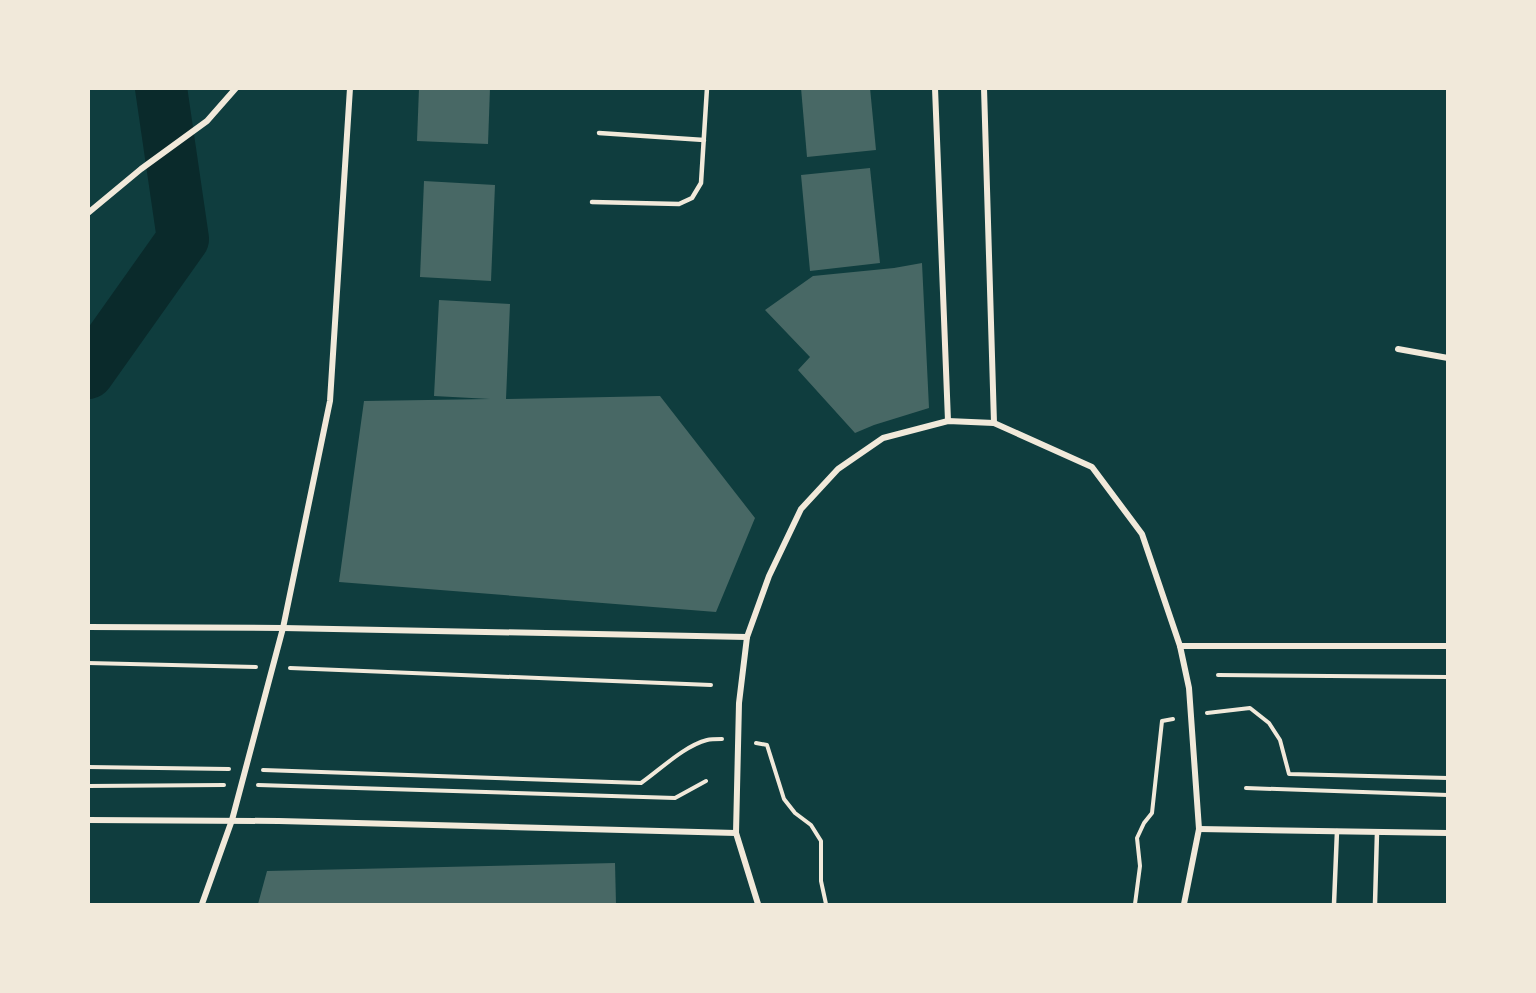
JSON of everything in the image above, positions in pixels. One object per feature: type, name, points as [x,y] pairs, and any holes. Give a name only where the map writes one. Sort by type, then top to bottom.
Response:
[{"type":"street","points":[[88,213],[207,121],[237,88]]},
{"type":"street","points":[[202,904],[232,820],[283,628],[330,401],[350,88]]},
{"type":"street","points":[[935,88],[948,421]]},
{"type":"street","points":[[984,88],[994,423]]},
{"type":"street","points":[[1398,349],[1448,358]]},
{"type":"street","points":[[758,904],[736,833],[739,703],[747,637],[769,576],[801,509],[838,469],[883,438],[948,421],[994,423],[1092,467],[1142,534],[1180,646],[1189,688],[1199,829],[1184,904]]},
{"type":"street","points":[[88,627],[283,628],[747,637]]},
{"type":"street","points":[[1180,646],[1448,646]]},
{"type":"street","points":[[88,820],[232,820],[736,833]]},
{"type":"street","points":[[1199,829],[1448,833]]},
{"type":"lane","points":[[592,202],[679,204],[692,198],[701,183],[707,88]]},
{"type":"lane","points":[[599,134],[704,140]]},
{"type":"lane","points":[[1334,904],[1337,831]]},
{"type":"lane","points":[[1375,904],[1377,832]]},
{"type":"path","points":[[88,663],[273,667],[711,685]]},
{"type":"path","points":[[1218,675],[1448,677]]},
{"type":"path","points":[[1135,904],[1140,866],[1137,838],[1152,813],[1162,721],[1221,710],[1250,708],[1269,723],[1280,740],[1289,774],[1448,778]]},
{"type":"path","points":[[88,767],[292,770],[642,783],[680,753],[708,739],[738,740],[767,745],[784,799],[795,813],[811,825],[821,841],[821,881],[826,904]]},
{"type":"path","points":[[88,786],[288,785],[675,798],[706,780]]},
{"type":"path","points":[[1246,788],[1448,795]]},
{"type":"building","points":[[419,88],[490,88],[488,144],[417,141]]},
{"type":"building","points":[[801,88],[870,88],[876,150],[807,157]]},
{"type":"building","points":[[870,168],[880,263],[810,271],[801,175]]},
{"type":"building","points":[[424,181],[495,185],[491,281],[420,277]]},
{"type":"building","points":[[922,263],[929,408],[855,433],[798,370],[810,357],[765,310],[813,276]]},
{"type":"building","points":[[439,300],[510,304],[506,399],[660,396],[755,518],[716,612],[339,582],[364,401],[490,399],[434,396]]},
{"type":"building","points":[[615,863],[616,904],[258,904],[267,871]]},
{"type":"waterway","points":[[88,373],[183,239],[161,88]]}]
